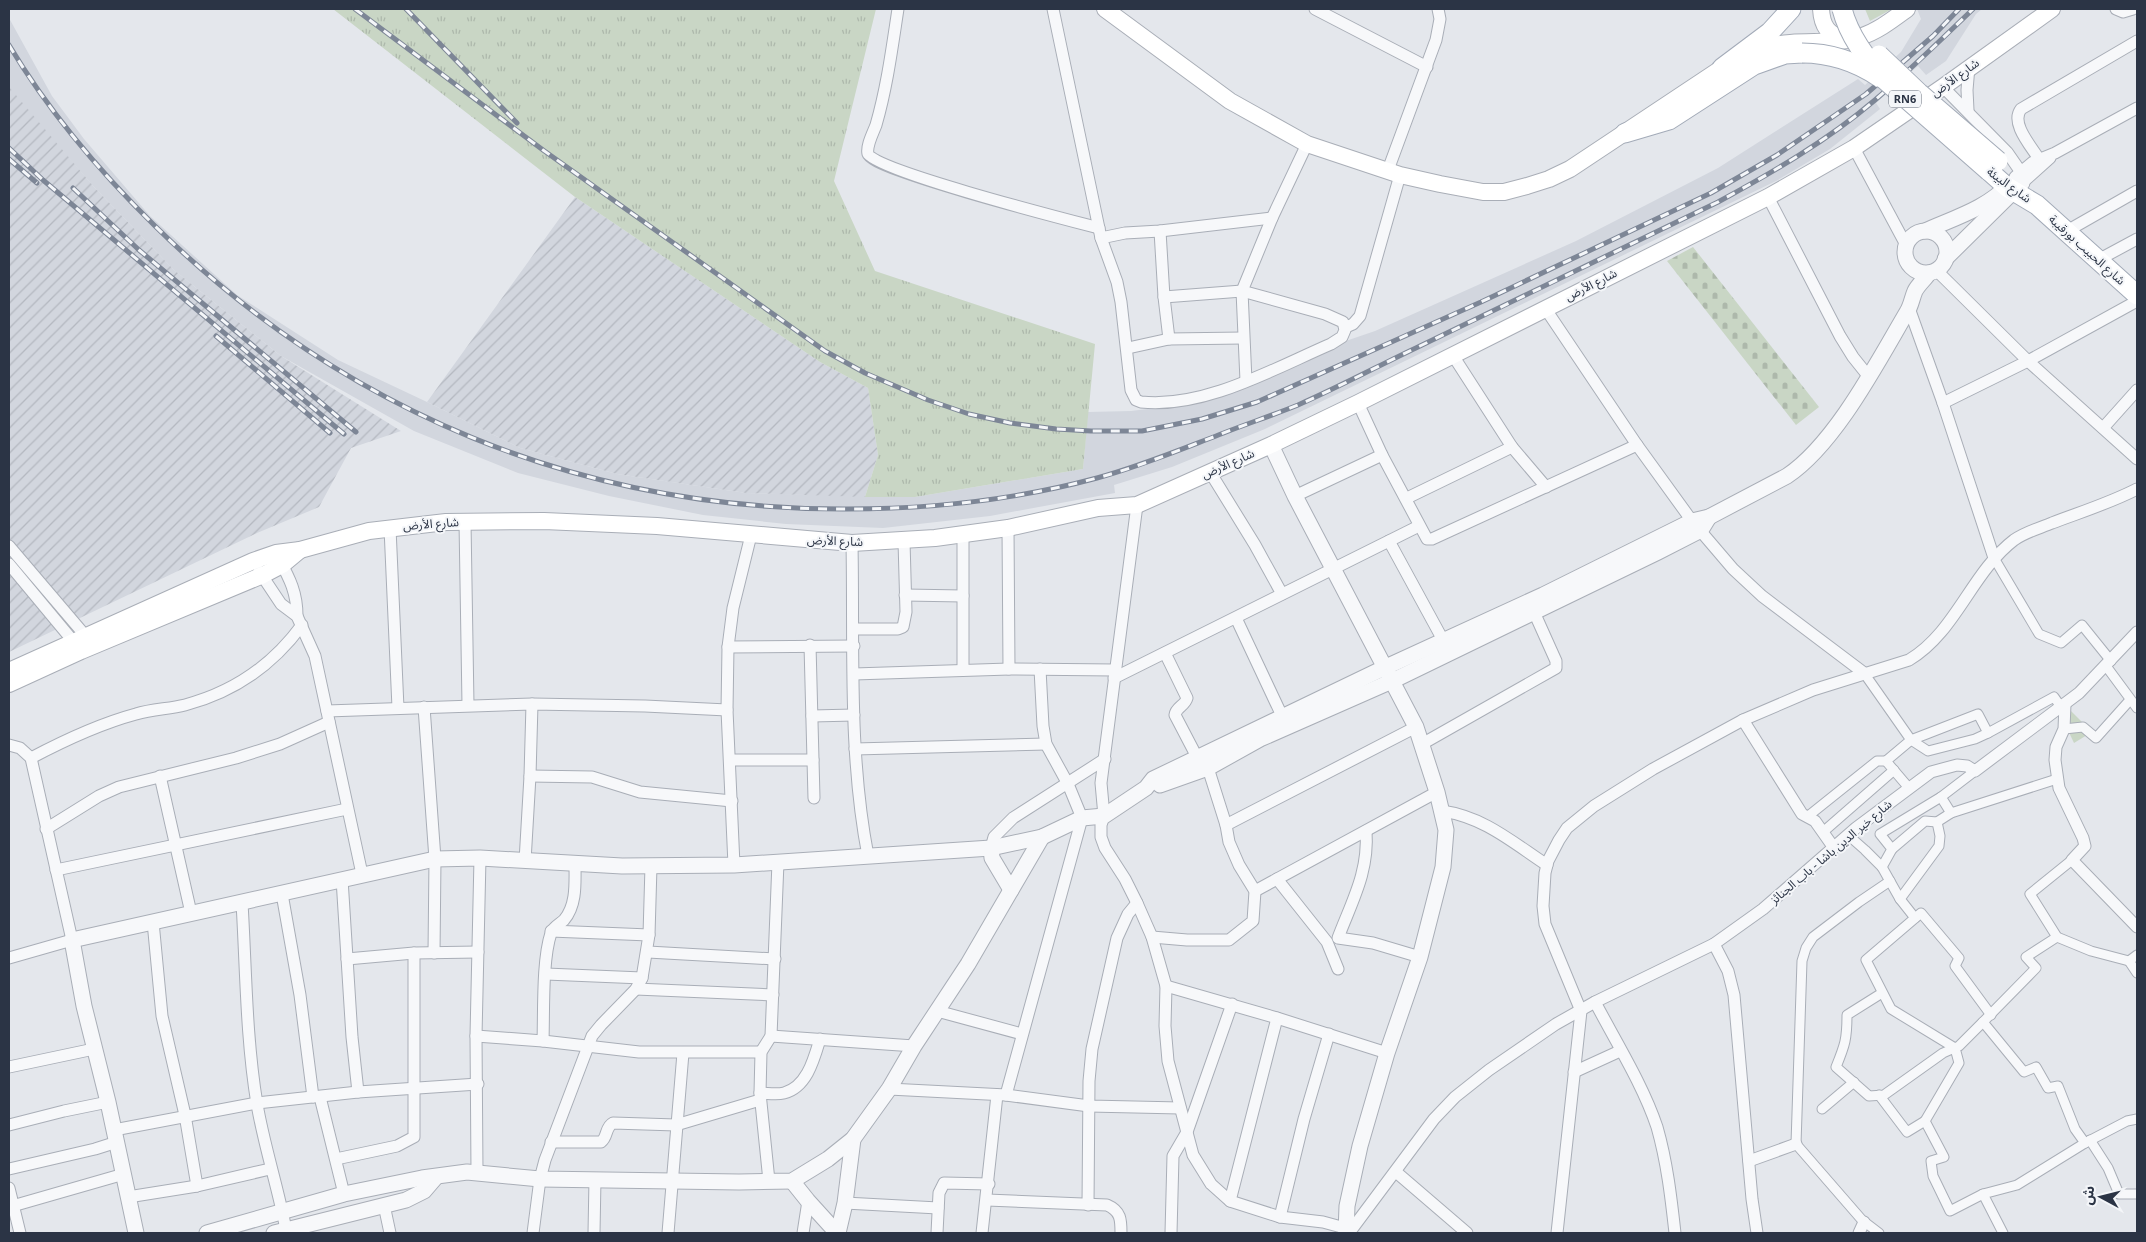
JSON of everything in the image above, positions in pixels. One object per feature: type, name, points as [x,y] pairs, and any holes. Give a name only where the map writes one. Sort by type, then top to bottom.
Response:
[{"type":"main road","points":[[1105,9],[1230,101],[1306,144],[1394,172],[1440,184],[1483,192],[1504,192],[1549,179],[1570,169],[1722,68],[1770,32],[1791,9]]},
{"type":"main road","points":[[1821,9],[1826,29],[1831,34],[1845,40]]},
{"type":"main road","name":"شارع البيئة","points":[[1842,9],[1849,29],[1858,44],[1872,64],[1890,84],[1994,166],[2018,182],[2038,205]]},
{"type":"main road","name":"شارع البيئة","points":[[1853,9],[1859,25],[1879,55],[1994,166]]},
{"type":"main road","points":[[1722,68],[1766,47],[1785,43],[1845,40],[1860,37],[1879,28],[1907,9]]},
{"type":"main road","name":"شارع الأرض","points":[[9,684],[83,643],[253,561],[279,559],[300,550],[347,536],[390,528],[465,522],[544,521],[648,525],[852,543],[904,541],[964,534],[1008,528],[1098,508],[1137,505],[1271,445],[1358,403],[1452,354],[1768,197],[1854,148],[2052,9]]},
{"type":"main road","points":[[1625,133],[1669,120],[1754,65],[1784,54],[1802,53],[1834,56],[1862,67],[1890,84]]},
{"type":"main road","name":"شارع الحبيب بورقيبة","points":[[2038,205],[2137,295]]},
{"type":"main road","name":"شارع الأرض","points":[[9,672],[262,575],[279,559]]},
{"type":"street","points":[[898,9],[888,75],[881,108],[869,145],[869,157],[884,165],[1100,233],[1160,231],[1272,218]]},
{"type":"street","points":[[1053,9],[1100,233],[1117,282],[1128,348],[1132,390],[1136,400],[1141,402],[1181,400],[1214,393],[1246,381],[1331,344],[1342,337],[1346,327],[1353,324],[1360,316],[1394,172],[1439,26],[1438,9]]},
{"type":"street","points":[[1315,9],[1427,67]]},
{"type":"street","points":[[2116,9],[2123,12],[2133,9]]},
{"type":"street","points":[[2039,159],[2018,123],[2018,113],[2021,109],[2137,41]]},
{"type":"street","points":[[1968,110],[1969,67]]},
{"type":"street","points":[[1943,87],[1968,110],[2007,152],[2018,182]]},
{"type":"street","points":[[1916,289],[1905,255],[1906,245],[1917,233],[1926,231],[1983,205],[2018,182],[2056,153],[2137,108]]},
{"type":"street","points":[[1246,381],[1242,291],[1272,218],[1306,144]]},
{"type":"street","points":[[1854,148],[1906,245]]},
{"type":"street","points":[[1203,763],[1283,718],[1534,612],[1796,470],[1820,447],[1869,377],[1909,308],[1916,289],[2039,159],[2056,153]]},
{"type":"street","points":[[2067,231],[2137,191]]},
{"type":"street","points":[[1768,197],[1840,336],[1853,357],[1869,377]]},
{"type":"street","points":[[1160,231],[1169,339]]},
{"type":"street","points":[[1909,265],[1918,272],[1937,268],[1947,251],[1945,244],[1934,232],[1926,231]]},
{"type":"street","points":[[2098,260],[2137,239]]},
{"type":"street","points":[[1937,268],[2028,361],[2137,458]]},
{"type":"street","points":[[1164,297],[1242,291],[1325,314],[1343,322],[1346,327]]},
{"type":"street","points":[[1944,404],[2028,361],[2137,301]]},
{"type":"street","points":[[1545,308],[1637,444],[1701,523],[1733,568],[1762,596],[1864,673],[1911,740],[1928,752],[1975,739],[2054,697],[2063,706],[2064,729],[2056,747],[2057,779],[2084,843],[2083,850],[2030,894],[2057,937],[2090,951],[2129,961],[2137,973]]},
{"type":"street","points":[[1909,308],[1944,404],[1994,558],[2039,634],[2061,643],[2082,625],[2137,708]]},
{"type":"street","points":[[1128,348],[1169,339],[1243,338]]},
{"type":"street","points":[[1452,354],[1512,448],[1546,486]]},
{"type":"street","points":[[2103,428],[2137,390]]},
{"type":"street","points":[[1358,403],[1382,455],[1407,498],[1419,526],[1425,537],[1432,539],[1637,444]]},
{"type":"street","points":[[1137,505],[1101,783],[1104,816],[1100,830],[1105,848],[1137,903],[1152,937],[1166,986],[1166,1046],[1193,1155],[1218,1192],[1230,1202],[1280,1217],[1324,1222],[1347,1231],[1347,1206],[1356,1165],[1387,1052],[1420,957],[1445,854],[1446,830],[1437,792],[1416,727],[1295,496],[1271,445]]},
{"type":"street","points":[[1407,498],[1512,448]]},
{"type":"street","points":[[1295,496],[1382,455]]},
{"type":"street","points":[[1210,472],[1255,545],[1282,594]]},
{"type":"street","points":[[1556,1233],[1581,1010],[1546,924],[1542,890],[1547,865],[1558,840],[1567,828],[1588,810],[1653,769],[1743,720],[1805,693],[1909,660],[1927,648],[1994,558],[2015,539],[2120,498],[2137,489]]},
{"type":"street","points":[[465,522],[468,705]]},
{"type":"street","points":[[9,958],[72,940],[435,859],[480,858],[575,864],[651,866],[734,865],[991,848],[1042,837],[1082,818],[1104,816],[1146,788],[1153,779],[1203,763],[1260,739],[1389,674],[1443,640],[1701,523]]},
{"type":"street","points":[[854,674],[1040,669],[1114,674],[1165,653],[1419,526]]},
{"type":"street","points":[[390,528],[398,708]]},
{"type":"street","points":[[1008,528],[1009,669]]},
{"type":"street","points":[[734,865],[727,710],[728,647],[733,608],[751,534]]},
{"type":"street","points":[[962,670],[964,534]]},
{"type":"street","points":[[854,629],[898,629],[903,627],[906,612],[904,541]]},
{"type":"street","points":[[1389,541],[1443,640]]},
{"type":"street","points":[[852,543],[854,749],[858,794],[868,856]]},
{"type":"street","points":[[9,546],[83,643]]},
{"type":"street","points":[[279,559],[297,599],[299,620],[315,656],[362,874]]},
{"type":"street","points":[[253,561],[281,604],[299,620]]},
{"type":"street","points":[[9,564],[83,643]]},
{"type":"street","points":[[905,595],[963,596]]},
{"type":"street","points":[[1422,744],[1556,668],[1556,661],[1534,612]]},
{"type":"street","points":[[1236,618],[1283,718]]},
{"type":"street","points":[[31,758],[97,726],[138,713],[183,705],[212,697],[231,688],[273,659],[289,642],[299,620]]},
{"type":"street","points":[[1892,849],[1880,834],[1941,797],[2063,706],[2079,693],[2137,632]]},
{"type":"street","points":[[810,645],[814,798]]},
{"type":"street","points":[[728,647],[854,646]]},
{"type":"street","points":[[1152,937],[1187,940],[1229,940],[1253,920],[1255,891],[1229,842],[1226,825],[1203,763],[1175,715],[1176,711],[1186,702],[1186,698],[1165,653]]},
{"type":"street","points":[[982,1233],[1002,1095],[1022,1034],[1082,818],[1068,784],[1046,744],[1043,726],[1040,669]]},
{"type":"street","points":[[2064,729],[2082,727],[2096,738],[2130,700]]},
{"type":"street","points":[[525,861],[532,704]]},
{"type":"street","points":[[46,829],[98,796],[160,776],[236,758],[280,744],[328,717],[398,708],[468,705],[645,706],[727,710]]},
{"type":"street","points":[[424,707],[435,859],[434,952]]},
{"type":"street","points":[[1807,817],[1876,762],[1886,761],[1911,740],[1978,714],[1988,733]]},
{"type":"street","points":[[812,716],[854,715]]},
{"type":"street","points":[[1743,720],[1802,814],[1815,821],[1834,848]]},
{"type":"street","points":[[1226,825],[1416,727]]},
{"type":"street","points":[[9,744],[20,748],[31,758],[136,1233]]},
{"type":"street","points":[[854,749],[1046,744]]},
{"type":"street","points":[[1011,890],[992,858],[991,848],[994,837],[1013,818],[1068,784],[1105,758]]},
{"type":"street","points":[[730,760],[813,760]]},
{"type":"street","points":[[1886,761],[1909,788]]},
{"type":"street","name":"شارع خير الدين باشا - باب الجنائز","points":[[1347,1231],[1396,1172],[1426,1128],[1455,1097],[1532,1040],[1595,1002],[1714,944],[1763,909],[1848,835],[1909,788],[1936,770],[1962,765],[1975,771]]},
{"type":"street","points":[[1823,832],[1894,770]]},
{"type":"street","points":[[160,776],[191,913]]},
{"type":"street","points":[[530,776],[592,777],[640,792],[732,801]]},
{"type":"street","points":[[1882,867],[1892,849],[1925,821],[1937,822],[1951,813],[2057,779]]},
{"type":"street","points":[[1255,891],[1437,792]]},
{"type":"street","points":[[1941,797],[1951,813]]},
{"type":"street","points":[[56,870],[347,809]]},
{"type":"street","points":[[1442,811],[1461,814],[1487,825],[1547,865]]},
{"type":"street","points":[[1900,899],[1939,846],[1940,836],[1937,822]]},
{"type":"street","points":[[1332,940],[1365,867],[1366,831]]},
{"type":"street","points":[[1848,835],[1882,867],[1900,899],[1915,918]]},
{"type":"street","points":[[207,1233],[238,1229],[282,1212],[344,1194],[402,1181],[477,1172],[540,1179],[792,1181],[828,1159],[853,1139],[889,1090],[914,1046],[968,964],[1042,837]]},
{"type":"street","points":[[477,1172],[478,1084],[476,1036],[480,858]]},
{"type":"street","points":[[2072,860],[2137,927]]},
{"type":"street","points":[[769,1181],[760,1096],[761,1052],[771,1036],[778,862]]},
{"type":"street","points":[[543,1041],[546,974],[551,931],[564,920],[571,909],[574,893],[575,864]]},
{"type":"street","points":[[532,1233],[540,1179],[551,1142],[586,1046],[600,1025],[636,990],[642,978],[648,952],[651,866]]},
{"type":"street","points":[[342,879],[352,1037],[358,1092]]},
{"type":"street","points":[[1277,879],[1332,940],[1338,969]]},
{"type":"street","points":[[1879,1233],[1864,1222],[1796,1144],[1804,954],[1813,937],[1890,881]]},
{"type":"street","points":[[282,894],[316,1097],[336,1159],[344,1194]]},
{"type":"street","points":[[242,903],[251,1050],[257,1103],[270,1169],[282,1212],[280,1231],[420,1195],[436,1177]]},
{"type":"street","points":[[1088,1204],[1088,1080],[1092,1050],[1112,957],[1121,927],[1137,903]]},
{"type":"street","points":[[1879,1095],[1907,1132],[1925,1121],[1959,1063],[1955,1048],[1891,1009],[1866,960],[1921,913],[1959,958],[1955,966],[1991,1015]]},
{"type":"street","points":[[153,922],[162,1016],[185,1115],[197,1186]]},
{"type":"street","points":[[551,931],[649,935]]},
{"type":"street","points":[[1882,993],[1847,1016],[1848,1030],[1845,1046],[1836,1067],[1869,1096],[1884,1095],[1943,1053],[1955,1048],[1991,1015],[2036,968],[2026,957],[2057,937]]},
{"type":"street","points":[[1332,940],[1373,943],[1420,957]]},
{"type":"street","points":[[1714,944],[1728,971],[1734,995],[1757,1233]]},
{"type":"street","points":[[347,959],[414,953],[478,952]]},
{"type":"street","points":[[648,952],[775,959]]},
{"type":"street","points":[[336,1159],[381,1150],[412,1139],[415,1132],[414,953]]},
{"type":"street","points":[[2129,961],[2137,955]]},
{"type":"street","points":[[546,974],[642,978]]},
{"type":"street","points":[[1166,986],[1232,1004],[1387,1052]]},
{"type":"street","points":[[636,990],[773,995]]},
{"type":"street","points":[[1595,1002],[1646,1100],[1656,1126],[1667,1172],[1675,1233]]},
{"type":"street","points":[[1171,1233],[1173,1156],[1187,1132],[1232,1004]]},
{"type":"street","points":[[937,1012],[1022,1034]]},
{"type":"street","points":[[1230,1202],[1277,1018]]},
{"type":"street","points":[[1983,1022],[2024,1072],[2036,1067],[2048,1088],[2058,1086],[2075,1129],[2088,1141],[2108,1168],[2119,1194],[2137,1194]]},
{"type":"street","points":[[1280,1217],[1304,1119],[1329,1034]]},
{"type":"street","points":[[476,1036],[543,1041],[639,1052],[761,1052]]},
{"type":"street","points":[[771,1036],[914,1046]]},
{"type":"street","points":[[551,1142],[601,1142],[604,1140],[608,1127],[613,1123],[676,1125],[760,1096],[784,1093],[797,1084],[812,1065],[820,1039]]},
{"type":"street","points":[[9,1067],[94,1049]]},
{"type":"street","points":[[1574,1072],[1620,1051]]},
{"type":"street","points":[[668,1233],[683,1053]]},
{"type":"street","points":[[1822,1109],[1854,1082]]},
{"type":"street","points":[[9,1169],[94,1149],[115,1136],[185,1115],[257,1103],[358,1092],[478,1084]]},
{"type":"street","points":[[889,1090],[1002,1095],[1089,1106],[1180,1108]]},
{"type":"street","points":[[9,1124],[108,1102]]},
{"type":"street","points":[[1925,1121],[1944,1157],[1931,1161],[1933,1176],[1950,1211],[1984,1194],[2017,1185],[2088,1141],[2137,1119]]},
{"type":"street","points":[[838,1233],[853,1139]]},
{"type":"street","points":[[1749,1160],[1796,1144]]},
{"type":"street","points":[[128,1197],[197,1186],[270,1169]]},
{"type":"street","points":[[1396,1172],[1467,1233]]},
{"type":"street","points":[[11,1206],[124,1174]]},
{"type":"street","points":[[594,1233],[595,1179]]},
{"type":"street","points":[[792,1181],[838,1233]]},
{"type":"street","points":[[936,1233],[940,1189],[944,1183],[989,1184]]},
{"type":"street","points":[[9,1188],[11,1206],[20,1233]]},
{"type":"street","points":[[1984,1194],[2003,1233]]},
{"type":"street","points":[[987,1200],[1107,1205],[1117,1211],[1121,1220],[1120,1233]]},
{"type":"street","points":[[803,1233],[808,1201]]},
{"type":"street","points":[[844,1204],[938,1208]]},
{"type":"street","points":[[384,1205],[390,1233]]},
{"type":"street","points":[[1859,1233],[1864,1222]]},
{"type":"shaded area","points":[[1917,9],[1982,9],[1976,14],[1946,61],[1926,75],[1918,66],[1876,103],[1880,109],[1830,149],[1776,181],[1265,429],[1172,467],[1114,485],[1115,493],[990,516],[883,528],[786,524],[703,515],[609,496],[518,473],[414,431],[281,356],[174,270],[94,187],[9,89],[9,18],[52,96],[84,139],[150,216],[237,295],[338,360],[520,448],[617,474],[746,493],[915,497],[1083,469],[1088,412],[1131,411],[1180,405],[1375,331],[1576,241],[1718,168],[1858,79],[1865,85],[1901,52],[1921,19]]},
{"type":"shaded area","points":[[10,88],[94,187],[174,270],[281,356],[401,431],[351,448],[319,507],[257,533],[9,652]]},
{"type":"shaded area","points":[[575,197],[820,362],[868,388],[878,455],[865,497],[746,493],[617,474],[520,448],[427,402]]},
{"type":"green space","points":[[333,9],[876,9],[834,181],[875,271],[1095,344],[1083,469],[915,497],[865,497],[878,455],[868,388],[820,362],[575,197]]},
{"type":"green space","points":[[1865,9],[1892,9],[1870,21]]},
{"type":"green space","points":[[1693,247],[1819,407],[1796,425],[1667,261]]},
{"type":"green space","points":[[2071,711],[2092,732],[2074,743],[2066,726]]},
{"type":"railway","points":[[355,9],[543,150],[825,351],[865,373],[928,400],[969,414],[1010,423],[1091,431],[1142,431],[1202,419],[1257,402],[1481,302],[1711,193],[1777,155],[1866,94],[1933,36],[1959,9]]},
{"type":"railway","points":[[406,9],[517,123]]},
{"type":"railway","points":[[9,45],[41,94],[76,140],[95,163],[155,226],[228,292],[305,349],[387,398],[472,438],[561,469],[653,491],[749,505],[878,509],[973,502],[1066,486],[1157,459],[1313,398],[1718,202],[1779,167],[1857,115],[1913,67],[1973,9]]},
{"type":"railway","points":[[9,148],[43,180],[344,434]]},
{"type":"railway","points":[[9,159],[37,183]]},
{"type":"railway","points":[[73,188],[139,250],[356,432]]},
{"type":"railway","points":[[216,336],[330,433]]}]
